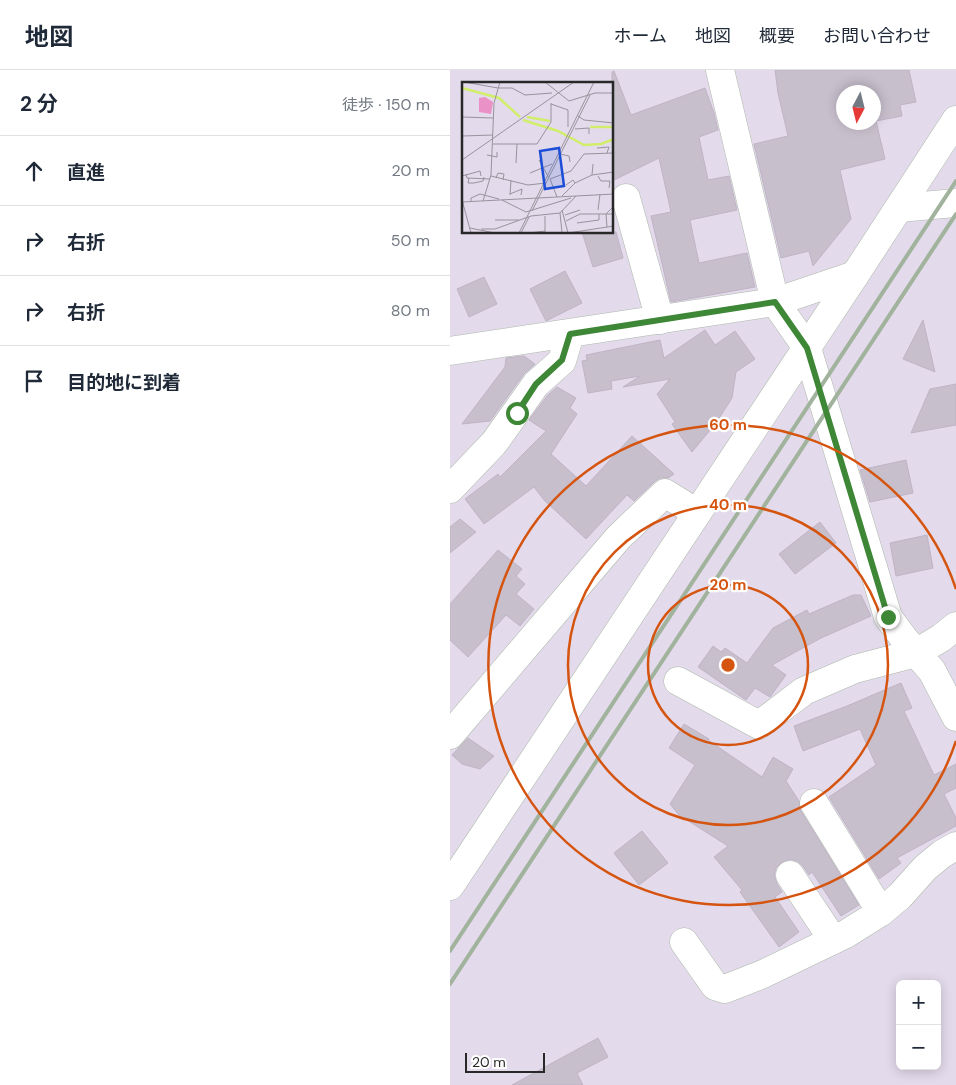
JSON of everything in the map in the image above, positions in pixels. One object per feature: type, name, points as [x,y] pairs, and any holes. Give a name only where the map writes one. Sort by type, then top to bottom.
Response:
[{"type":"street","points":[[720,70],[775,302],[807,348],[888,617],[932,671],[956,717]]},
{"type":"street","points":[[450,886],[856,275],[956,120]]},
{"type":"street","points":[[626,198],[660,320]]},
{"type":"street","points":[[899,208],[956,204]]},
{"type":"street","points":[[450,351],[775,302],[856,275]]},
{"type":"street","points":[[450,489],[494,444],[536,384],[562,360],[570,334]]},
{"type":"street","points":[[450,735],[618,538],[665,494],[697,513]]},
{"type":"street","points":[[678,681],[759,725],[804,691],[855,669],[916,653],[942,638],[956,626]]},
{"type":"street","points":[[814,803],[880,912]]},
{"type":"street","points":[[684,942],[715,986],[725,989],[763,974],[846,934],[880,912],[900,896],[925,868],[942,854],[956,846]]},
{"type":"street","points":[[790,875],[833,940]]},
{"type":"building","points":[[775,70],[909,70],[916,102],[900,105],[902,116],[881,120],[881,85],[836,85],[836,130],[878,130],[885,159],[840,170],[851,219],[813,266],[809,251],[781,258],[754,144],[788,136],[778,93]]},
{"type":"building","points":[[614,71],[631,115],[705,88],[718,130],[699,137],[708,180],[729,176],[737,210],[690,220],[699,263],[747,253],[755,287],[671,302],[651,216],[671,212],[659,158],[614,180],[614,82],[612,82],[612,72]]},
{"type":"building","points":[[616,232],[623,258],[593,267],[583,234],[614,234]]},
{"type":"building","points":[[565,271],[582,303],[546,321],[530,289]]},
{"type":"building","points":[[484,277],[497,304],[469,317],[457,289]]},
{"type":"building","points":[[923,320],[935,372],[903,359]]},
{"type":"building","points":[[705,330],[715,345],[735,331],[755,359],[736,372],[732,398],[716,423],[692,452],[672,424],[675,422],[657,394],[670,379],[623,387],[640,376],[611,381],[612,389],[588,393],[582,361],[587,360],[586,355],[660,340],[664,358]]},
{"type":"building","points":[[524,356],[535,364],[523,375],[490,421],[462,424],[505,367],[506,358]]},
{"type":"building","points":[[956,384],[956,425],[911,433],[930,389]]},
{"type":"building","points":[[557,387],[576,398],[570,408],[577,414],[551,454],[586,486],[632,436],[674,474],[668,478],[660,478],[655,481],[634,501],[627,495],[586,539],[544,500],[534,487],[484,524],[465,499],[498,474],[500,477],[546,431],[529,420],[548,395]]},
{"type":"building","points":[[906,460],[913,493],[870,502],[860,470]]},
{"type":"building","points":[[460,519],[476,532],[450,553],[450,527]]},
{"type":"building","points":[[820,522],[836,543],[795,574],[779,554]]},
{"type":"building","points":[[927,535],[933,568],[896,576],[890,543]]},
{"type":"building","points":[[498,550],[522,569],[516,576],[525,584],[516,594],[534,609],[520,626],[506,615],[468,657],[450,640],[450,604]]},
{"type":"building","points":[[853,595],[861,595],[871,616],[821,638],[772,665],[786,675],[770,697],[755,688],[746,700],[698,667],[713,646],[721,652],[725,648],[747,663],[773,628],[807,610],[809,614]]},
{"type":"building","points":[[901,683],[912,708],[904,711],[934,775],[956,764],[956,788],[944,794],[956,818],[956,826],[897,858],[901,863],[879,879],[829,797],[876,765],[860,729],[803,751],[794,726]]},
{"type":"building","points":[[684,724],[709,739],[762,777],[773,757],[793,769],[786,781],[799,801],[801,811],[859,905],[841,916],[812,872],[809,875],[797,861],[790,859],[782,862],[776,868],[774,875],[782,892],[775,897],[799,932],[779,947],[740,892],[742,890],[714,857],[728,846],[679,815],[670,804],[695,765],[669,748]]},
{"type":"building","points":[[468,738],[494,756],[480,769],[462,764],[452,755]]},
{"type":"building","points":[[642,831],[668,863],[639,885],[614,853]]},
{"type":"building","points":[[598,1038],[608,1057],[577,1073],[583,1085],[512,1085]]},
{"type":"railway","points":[[450,951],[956,181]]},
{"type":"railway","points":[[450,984],[956,214]]},
{"type":"route","points":[[517,413],[536,384],[562,360],[570,334],[775,302],[807,348],[888,617]]}]
